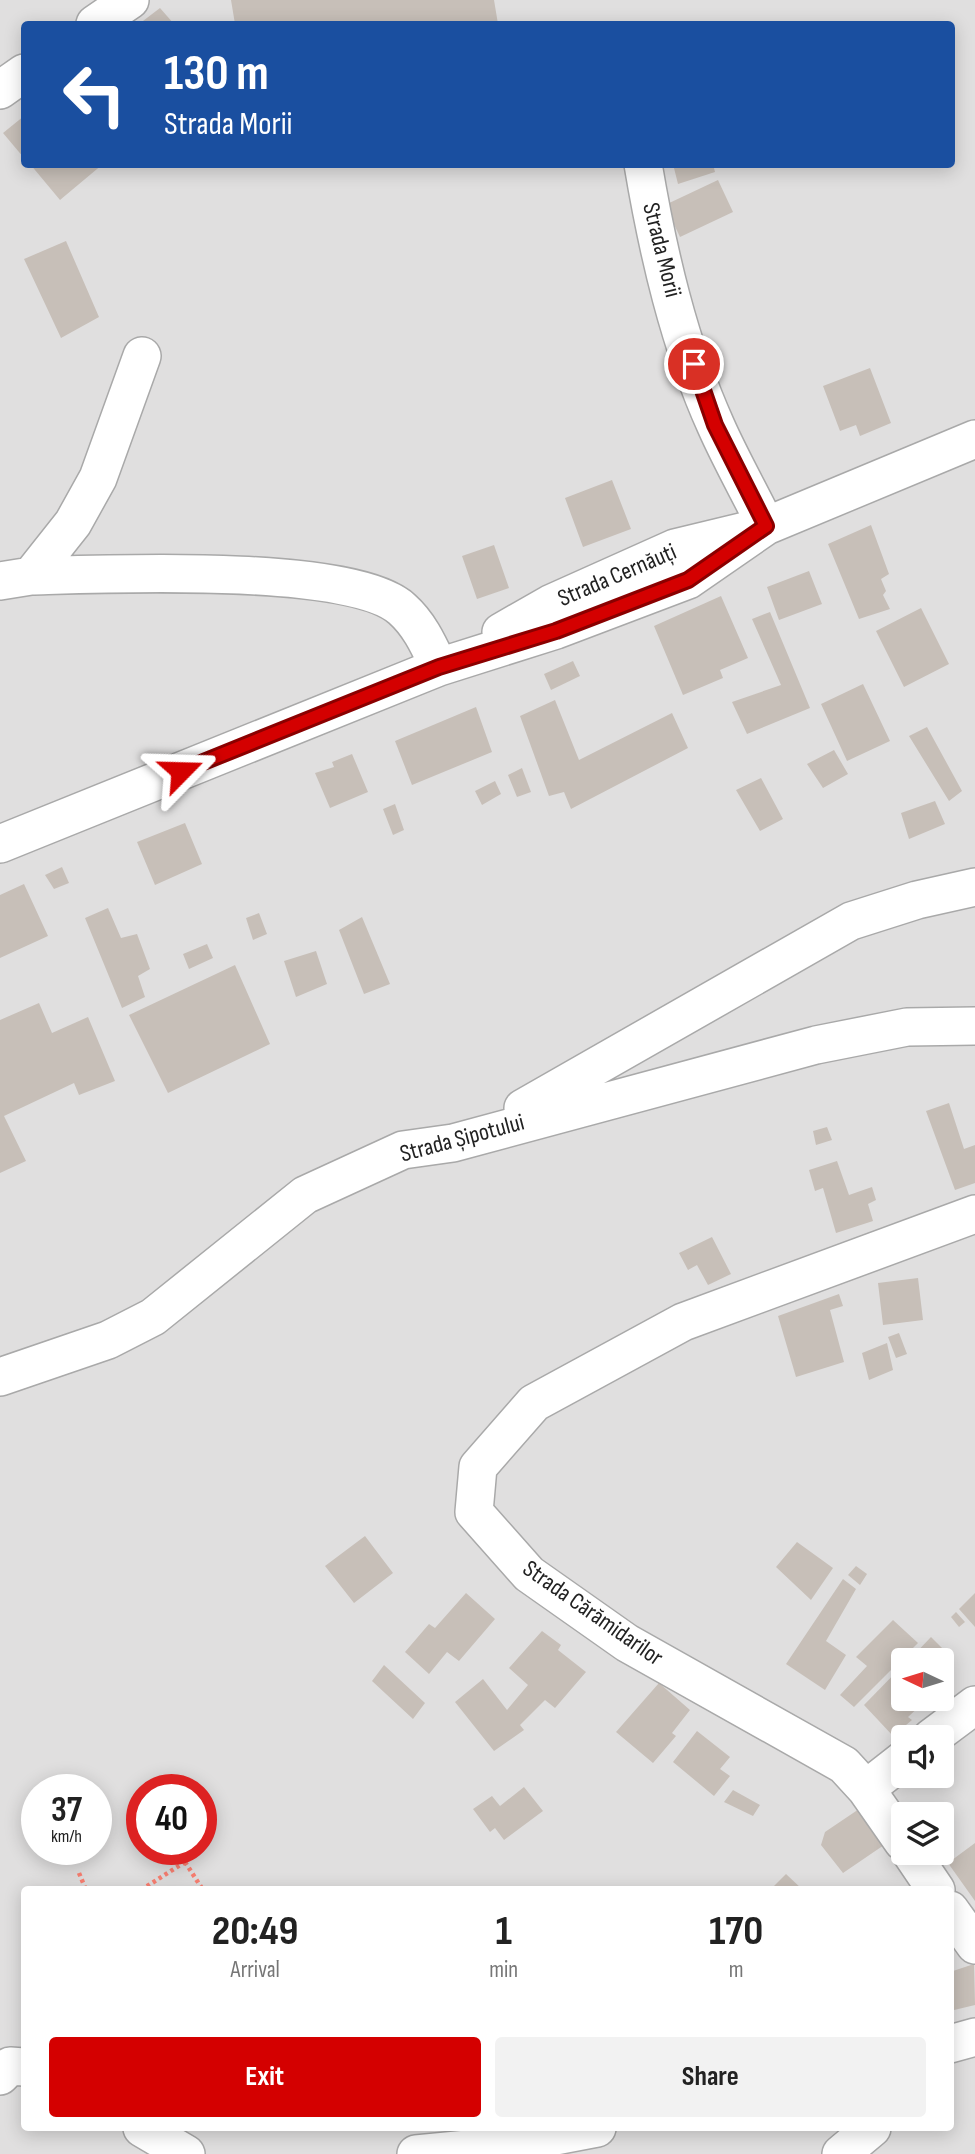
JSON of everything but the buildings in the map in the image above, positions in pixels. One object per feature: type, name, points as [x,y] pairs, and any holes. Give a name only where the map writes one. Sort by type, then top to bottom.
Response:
[{"type":"street","points":[[98,21],[130,0]]},
{"type":"street","points":[[0,90],[21,75]]},
{"type":"street","name":"Strada Morii","points":[[644,168],[657,244],[687,344],[715,425],[766,526]]},
{"type":"street","points":[[15,578],[74,523],[97,478],[142,356]]},
{"type":"street","name":"Strada Cernăuți","points":[[0,844],[439,667],[556,631],[688,580],[766,526],[975,439]]},
{"type":"street","points":[[15,578],[234,576],[286,578],[363,589],[401,607],[425,637],[439,667]]},
{"type":"street","points":[[453,1143],[536,1101],[851,921],[917,900],[975,887]]},
{"type":"street","name":"Strada Șipotului","points":[[0,1377],[108,1340],[153,1317],[305,1195],[403,1150],[453,1143],[816,1045],[907,1027],[975,1026]]},
{"type":"street","name":"Strada Cărămidarilor","points":[[891,1825],[866,1789],[844,1765],[627,1643],[529,1574],[474,1512],[478,1467],[534,1403],[683,1322],[975,1214]]},
{"type":"street","points":[[948,1725],[975,1705]]},
{"type":"street","points":[[866,1789],[891,1769]]},
{"type":"street","points":[[919,1865],[933,1886]]},
{"type":"street","points":[[954,1916],[975,1945]]},
{"type":"street","points":[[954,2043],[975,2036]]},
{"type":"street","points":[[0,2076],[10,2066],[21,2067]]},
{"type":"street","points":[[147,2131],[185,2154]]},
{"type":"street","points":[[416,2154],[509,2145],[581,2131]]},
{"type":"street","points":[[841,2154],[868,2131]]},
{"type":"street","points":[[158,2154],[185,2154]]},
{"type":"path","points":[[147,1886],[180,1865]]},
{"type":"path","points":[[187,1865],[200,1886]]},
{"type":"path","points":[[79,1873],[84,1886]]},
{"type":"shaded area","points":[[0,0],[975,0],[975,2154],[0,2154]]},
{"type":"route","points":[[181,771],[439,667],[556,631],[688,580],[766,526],[715,425],[694,364]]}]
